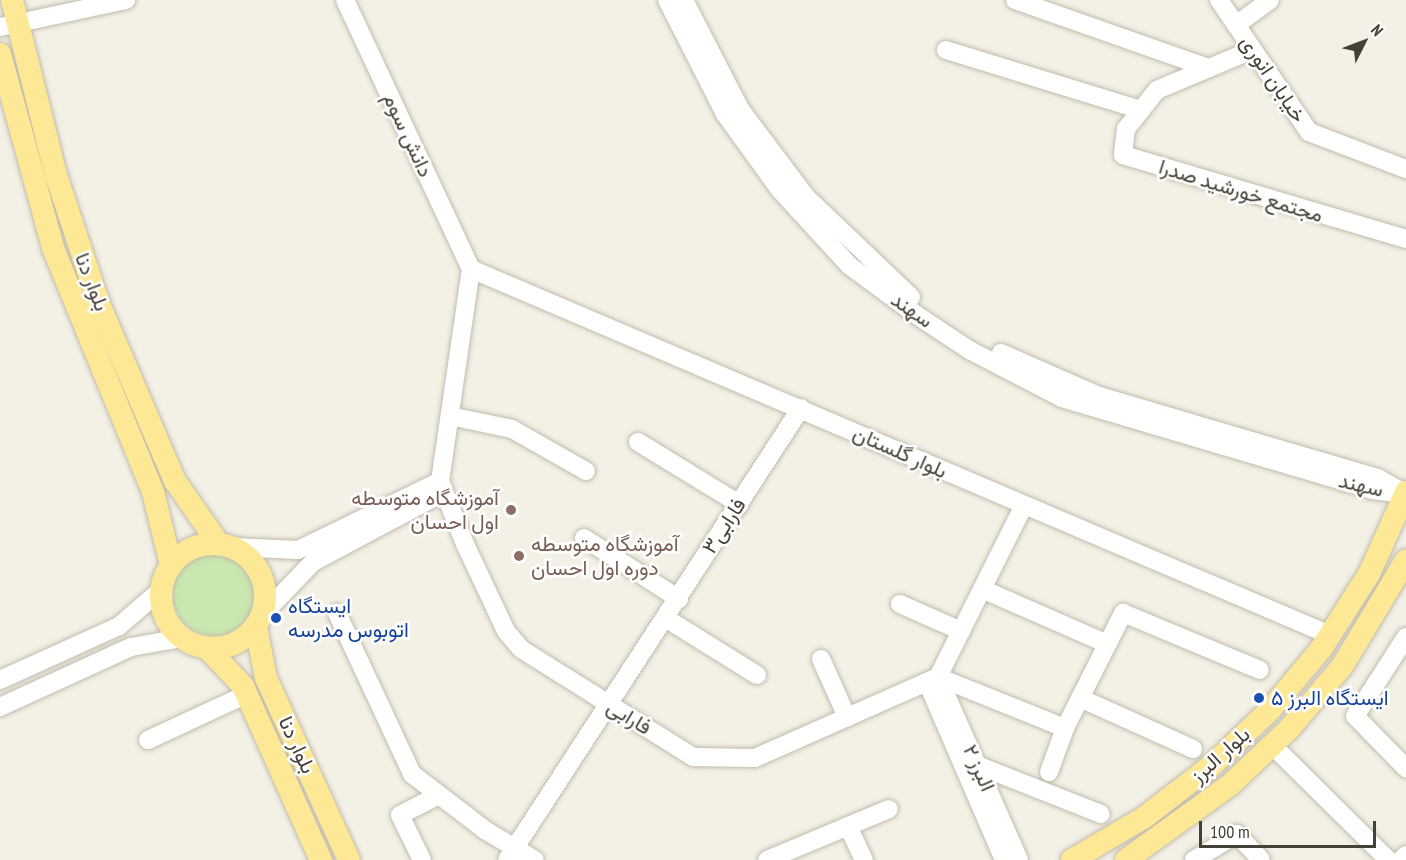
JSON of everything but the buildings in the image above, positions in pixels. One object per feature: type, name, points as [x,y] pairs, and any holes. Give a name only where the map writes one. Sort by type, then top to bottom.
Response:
[{"type":"main road","name":"بلوار دنا","points":[[12,0],[8,25],[99,304],[175,482],[226,546]]},
{"type":"main road","name":"بلوار دنا","points":[[0,54],[53,248],[153,492],[171,565]]},
{"type":"main road","name":"بلوار البرز","points":[[1072,860],[1145,817],[1212,765],[1270,710],[1330,635],[1368,574],[1406,493]]},
{"type":"main road","points":[[226,546],[258,568],[265,591],[259,621],[235,644],[208,648],[182,638],[165,617],[161,590],[171,565],[193,548],[226,546]]},
{"type":"main road","name":"بلوار البرز","points":[[1126,860],[1213,799],[1273,746],[1343,665],[1406,561]]},
{"type":"main road","name":"بلوار دنا","points":[[259,621],[266,678],[349,860]]},
{"type":"main road","name":"بلوار دنا","points":[[208,648],[228,665],[246,693],[321,860]]},
{"type":"street","points":[[8,25],[126,0]]},
{"type":"street","name":"دانش سوم","points":[[345,0],[471,269]]},
{"type":"street","name":"سهند","points":[[667,0],[725,114],[780,190],[850,266],[915,314],[1062,398],[1372,490],[1406,493]]},
{"type":"street","name":"سهند","points":[[684,0],[740,109],[806,197],[905,293],[972,337],[1062,383],[1378,478],[1406,493]]},
{"type":"street","points":[[1015,0],[1208,68]]},
{"type":"street","name":"خیابان انوری","points":[[1219,0],[1309,132],[1406,170]]},
{"type":"street","points":[[1236,25],[1270,0]]},
{"type":"street","points":[[946,50],[1141,110]]},
{"type":"street","name":"مجتمع خورشید صدرا","points":[[1252,50],[1157,90],[1126,129],[1123,154],[1406,239]]},
{"type":"street","points":[[441,487],[471,269]]},
{"type":"street","name":"بلوار گلستان","points":[[471,269],[1330,635]]},
{"type":"street","name":"فارابی۳","points":[[511,854],[611,707],[801,408]]},
{"type":"street","points":[[450,417],[512,429],[586,471]]},
{"type":"street","points":[[638,442],[739,504]]},
{"type":"street","points":[[226,546],[298,550],[441,487]]},
{"type":"street","points":[[259,621],[313,562],[441,487]]},
{"type":"street","name":"فارابی","points":[[441,487],[506,631],[521,649],[693,757],[717,761],[755,758],[932,679]]},
{"type":"street","points":[[1024,505],[961,631],[932,679],[1065,729]]},
{"type":"street","points":[[584,538],[679,599]]},
{"type":"street","points":[[982,589],[1107,645]]},
{"type":"street","points":[[0,680],[119,626],[161,590]]},
{"type":"street","points":[[900,604],[961,631]]},
{"type":"street","points":[[337,613],[412,774],[511,854],[535,860]]},
{"type":"street","points":[[1049,772],[1065,729],[1123,614],[1260,670]]},
{"type":"street","points":[[667,619],[757,675]]},
{"type":"street","points":[[1406,637],[1354,716],[1406,768]]},
{"type":"street","points":[[0,707],[131,647],[182,638]]},
{"type":"street","points":[[821,659],[847,717]]},
{"type":"street","name":"البرز ۲","points":[[932,679],[977,765],[1019,860]]},
{"type":"street","name":"البرز ۲","points":[[932,679],[1004,860]]},
{"type":"street","points":[[148,740],[246,693]]},
{"type":"street","points":[[1080,698],[1193,749]]},
{"type":"street","points":[[1273,746],[1388,860]]},
{"type":"street","points":[[977,765],[1101,814]]},
{"type":"street","points":[[422,860],[400,815],[437,796]]},
{"type":"street","points":[[768,860],[889,808]]},
{"type":"street","points":[[848,826],[864,860]]},
{"type":"street","points":[[1194,860],[1237,834],[1261,860]]},
{"type":"street","points":[[1401,860],[1406,855]]},
{"type":"green space","points":[[206,554],[222,554],[237,561],[248,572],[255,587],[252,611],[243,624],[222,636],[206,636],[191,629],[180,618],[173,603],[173,587],[180,572],[191,561]]},
{"type":"place","name":"آموزشگاه متوسطه اول احسان","points":[[511,510]]},
{"type":"place","name":"آموزشگاه متوسطه دوره اول احسان","points":[[519,556]]},
{"type":"place","name":"ایستگاه اتوبوس مدرسه","points":[[276,618]]},
{"type":"place","name":"ایستگاه البرز ۵","points":[[1259,698]]}]
